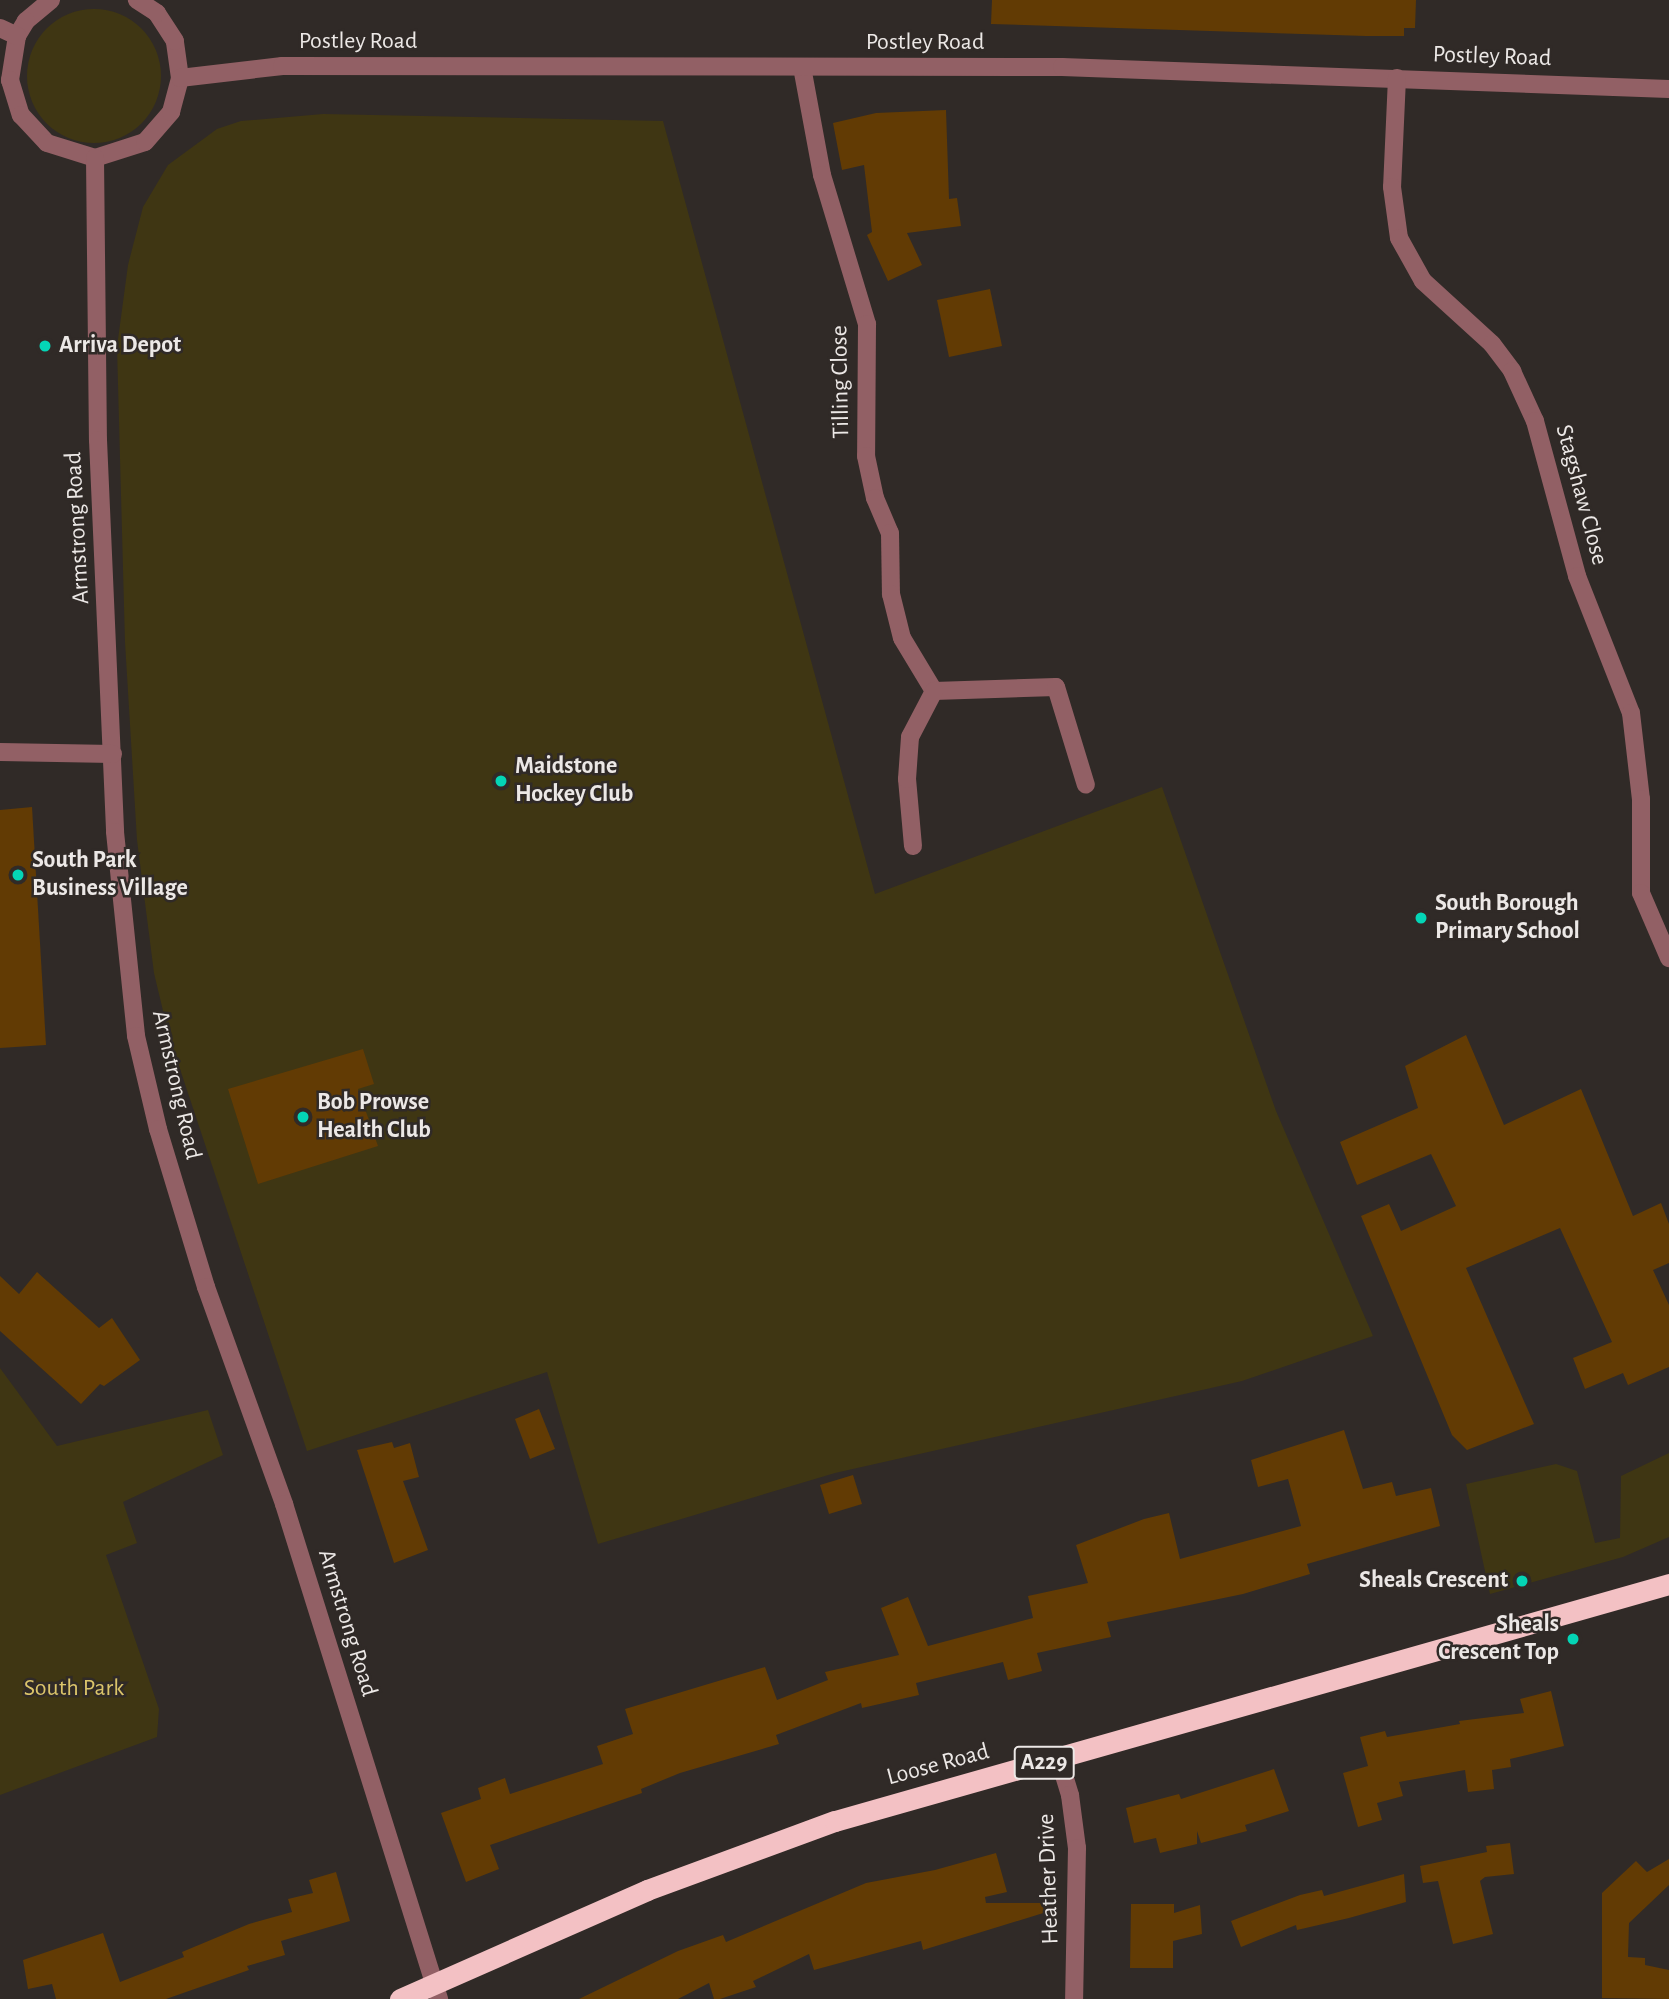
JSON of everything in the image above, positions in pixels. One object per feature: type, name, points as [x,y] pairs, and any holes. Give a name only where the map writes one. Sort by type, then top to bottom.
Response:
[{"type":"highway","name":"Loose Road","points":[[400,1999],[436,1991],[647,1890],[835,1821],[1669,1584]]},
{"type":"street","points":[[51,0],[26,21],[17,36],[10,80],[21,115],[47,143],[95,158],[145,142],[171,112],[180,78],[175,41],[157,13],[137,0]]},
{"type":"street","points":[[0,28],[17,36]]},
{"type":"street","name":"Postley Road","points":[[180,78],[282,66],[1062,67],[1669,89]]},
{"type":"street","name":"Tilling Close","points":[[802,67],[822,174],[867,324],[866,456],[875,498],[890,533],[891,594],[902,638],[934,691]]},
{"type":"street","name":"Stagshaw Close","points":[[1397,78],[1392,187],[1399,238],[1423,281],[1506,362],[1535,421],[1577,576],[1630,713],[1641,799],[1641,893],[1669,958]]},
{"type":"street","name":"Armstrong Road","points":[[95,158],[98,440],[115,832],[136,1036],[158,1129],[229,1356],[285,1504],[436,1991]]},
{"type":"street","points":[[913,846],[907,779],[910,737],[934,691],[1056,687],[1086,785]]},
{"type":"street","points":[[0,752],[113,754]]},
{"type":"street","name":"Heather Drive","points":[[1059,1759],[1070,1795],[1077,1848],[1074,1999]]},
{"type":"green space","points":[[94,9],[120,14],[141,29],[156,50],[161,76],[156,102],[141,123],[120,138],[94,143],[68,138],[47,123],[32,102],[27,76],[32,50],[47,29],[68,14]]},
{"type":"green space","points":[[323,114],[663,121],[875,894],[1162,787],[1276,1111],[1373,1336],[1242,1381],[835,1473],[598,1544],[547,1372],[307,1451],[169,1036],[154,973],[137,840],[125,642],[117,347],[128,265],[143,207],[168,165],[217,129],[241,121]]},
{"type":"green space","name":"South Park","points":[[0,1368],[57,1446],[208,1410],[223,1455],[123,1502],[137,1543],[106,1555],[159,1709],[157,1737],[0,1795]]},
{"type":"green space","points":[[1669,1453],[1669,1537],[1623,1557],[1490,1594],[1466,1484],[1556,1464],[1577,1471],[1595,1543],[1620,1538],[1621,1476]]},
{"type":"building","points":[[992,0],[1416,0],[1415,28],[1404,28],[1404,36],[1366,36],[991,24]]},
{"type":"building","points":[[946,110],[949,199],[957,198],[961,226],[907,233],[922,265],[888,281],[867,235],[872,232],[864,165],[842,170],[833,123],[876,113]]},
{"type":"building","points":[[990,289],[1002,346],[949,357],[937,300]]},
{"type":"building","name":"South Park Business Village","points":[[32,807],[46,1045],[0,1048],[0,810]]},
{"type":"building","points":[[1466,1035],[1504,1125],[1581,1089],[1633,1216],[1661,1203],[1669,1224],[1669,1263],[1653,1270],[1669,1305],[1669,1367],[1628,1385],[1623,1373],[1585,1389],[1573,1358],[1612,1342],[1560,1228],[1466,1268],[1534,1424],[1467,1450],[1452,1435],[1361,1216],[1389,1204],[1401,1231],[1456,1206],[1431,1154],[1357,1185],[1340,1142],[1418,1108],[1405,1066]]},
{"type":"building","name":"Bob Prowse Health Club","points":[[363,1049],[374,1084],[358,1089],[378,1146],[258,1184],[228,1089]]},
{"type":"building","points":[[37,1272],[99,1328],[112,1318],[140,1360],[104,1386],[100,1384],[81,1404],[0,1331],[0,1276],[19,1294]]},
{"type":"building","points":[[539,1409],[555,1449],[530,1459],[515,1419]]},
{"type":"building","points":[[1344,1430],[1363,1489],[1392,1482],[1396,1496],[1431,1488],[1440,1526],[1307,1564],[1310,1574],[1243,1594],[1107,1622],[1111,1637],[1037,1653],[1042,1671],[1008,1680],[1003,1662],[916,1683],[919,1695],[862,1708],[861,1703],[776,1735],[779,1744],[680,1773],[641,1789],[642,1793],[490,1845],[499,1869],[466,1882],[441,1813],[481,1799],[478,1788],[505,1778],[510,1794],[603,1764],[597,1746],[633,1734],[625,1709],[765,1667],[777,1700],[828,1680],[825,1672],[899,1655],[881,1608],[908,1597],[928,1646],[1033,1618],[1028,1596],[1088,1583],[1076,1545],[1144,1519],[1169,1513],[1180,1559],[1301,1526],[1288,1479],[1258,1487],[1251,1460]]},
{"type":"building","points":[[392,1442],[394,1448],[410,1443],[419,1477],[403,1481],[428,1550],[394,1563],[357,1450]]},
{"type":"building","points":[[853,1475],[862,1504],[829,1514],[820,1485]]},
{"type":"building","points":[[1551,1691],[1564,1746],[1510,1759],[1511,1767],[1492,1770],[1494,1789],[1468,1792],[1465,1770],[1399,1782],[1403,1796],[1377,1803],[1382,1820],[1358,1827],[1343,1773],[1368,1766],[1360,1737],[1385,1731],[1387,1737],[1460,1724],[1459,1721],[1524,1713],[1520,1699]]},
{"type":"building","points":[[1274,1769],[1289,1811],[1245,1825],[1247,1831],[1201,1843],[1197,1831],[1197,1844],[1160,1853],[1156,1838],[1134,1843],[1126,1808],[1179,1794],[1181,1799]]},
{"type":"building","points":[[1510,1843],[1514,1874],[1485,1877],[1480,1881],[1493,1934],[1453,1944],[1438,1881],[1423,1883],[1420,1866],[1487,1852],[1486,1846]]},
{"type":"building","points":[[996,1853],[1007,1892],[985,1897],[986,1903],[1052,1903],[1053,1910],[923,1950],[921,1941],[814,1970],[809,1954],[753,1981],[756,1987],[720,1999],[714,1999],[709,1983],[678,1999],[579,1999],[678,1951],[723,1935],[726,1942],[866,1883],[935,1870]]},
{"type":"building","points":[[1669,1859],[1669,1885],[1629,1923],[1628,1957],[1645,1958],[1645,1965],[1669,1970],[1669,1999],[1602,1998],[1602,1893],[1636,1861],[1647,1872]]},
{"type":"building","points":[[336,1872],[350,1921],[281,1941],[285,1955],[247,1966],[249,1970],[166,1999],[56,1999],[52,1984],[28,1989],[23,1960],[103,1933],[120,1982],[184,1957],[182,1952],[249,1924],[292,1912],[288,1899],[313,1893],[309,1880]]},
{"type":"building","points":[[1404,1874],[1406,1902],[1349,1918],[1297,1930],[1296,1925],[1241,1947],[1231,1921],[1300,1895],[1322,1890],[1324,1896]]},
{"type":"building","points":[[1131,1904],[1174,1904],[1174,1913],[1200,1905],[1202,1934],[1173,1941],[1173,1968],[1130,1968]]},
{"type":"place","name":"Arriva Depot","points":[[45,346]]},
{"type":"place","name":"Maidstone Hockey Club","points":[[501,781]]},
{"type":"place","name":"South Park Business Village","points":[[18,875]]},
{"type":"place","name":"South Borough Primary School","points":[[1421,918]]},
{"type":"place","name":"Bob Prowse Health Club","points":[[303,1117]]},
{"type":"place","name":"Sheals Crescent","points":[[1522,1581]]},
{"type":"place","name":"Sheals Crescent Top","points":[[1573,1639]]}]
